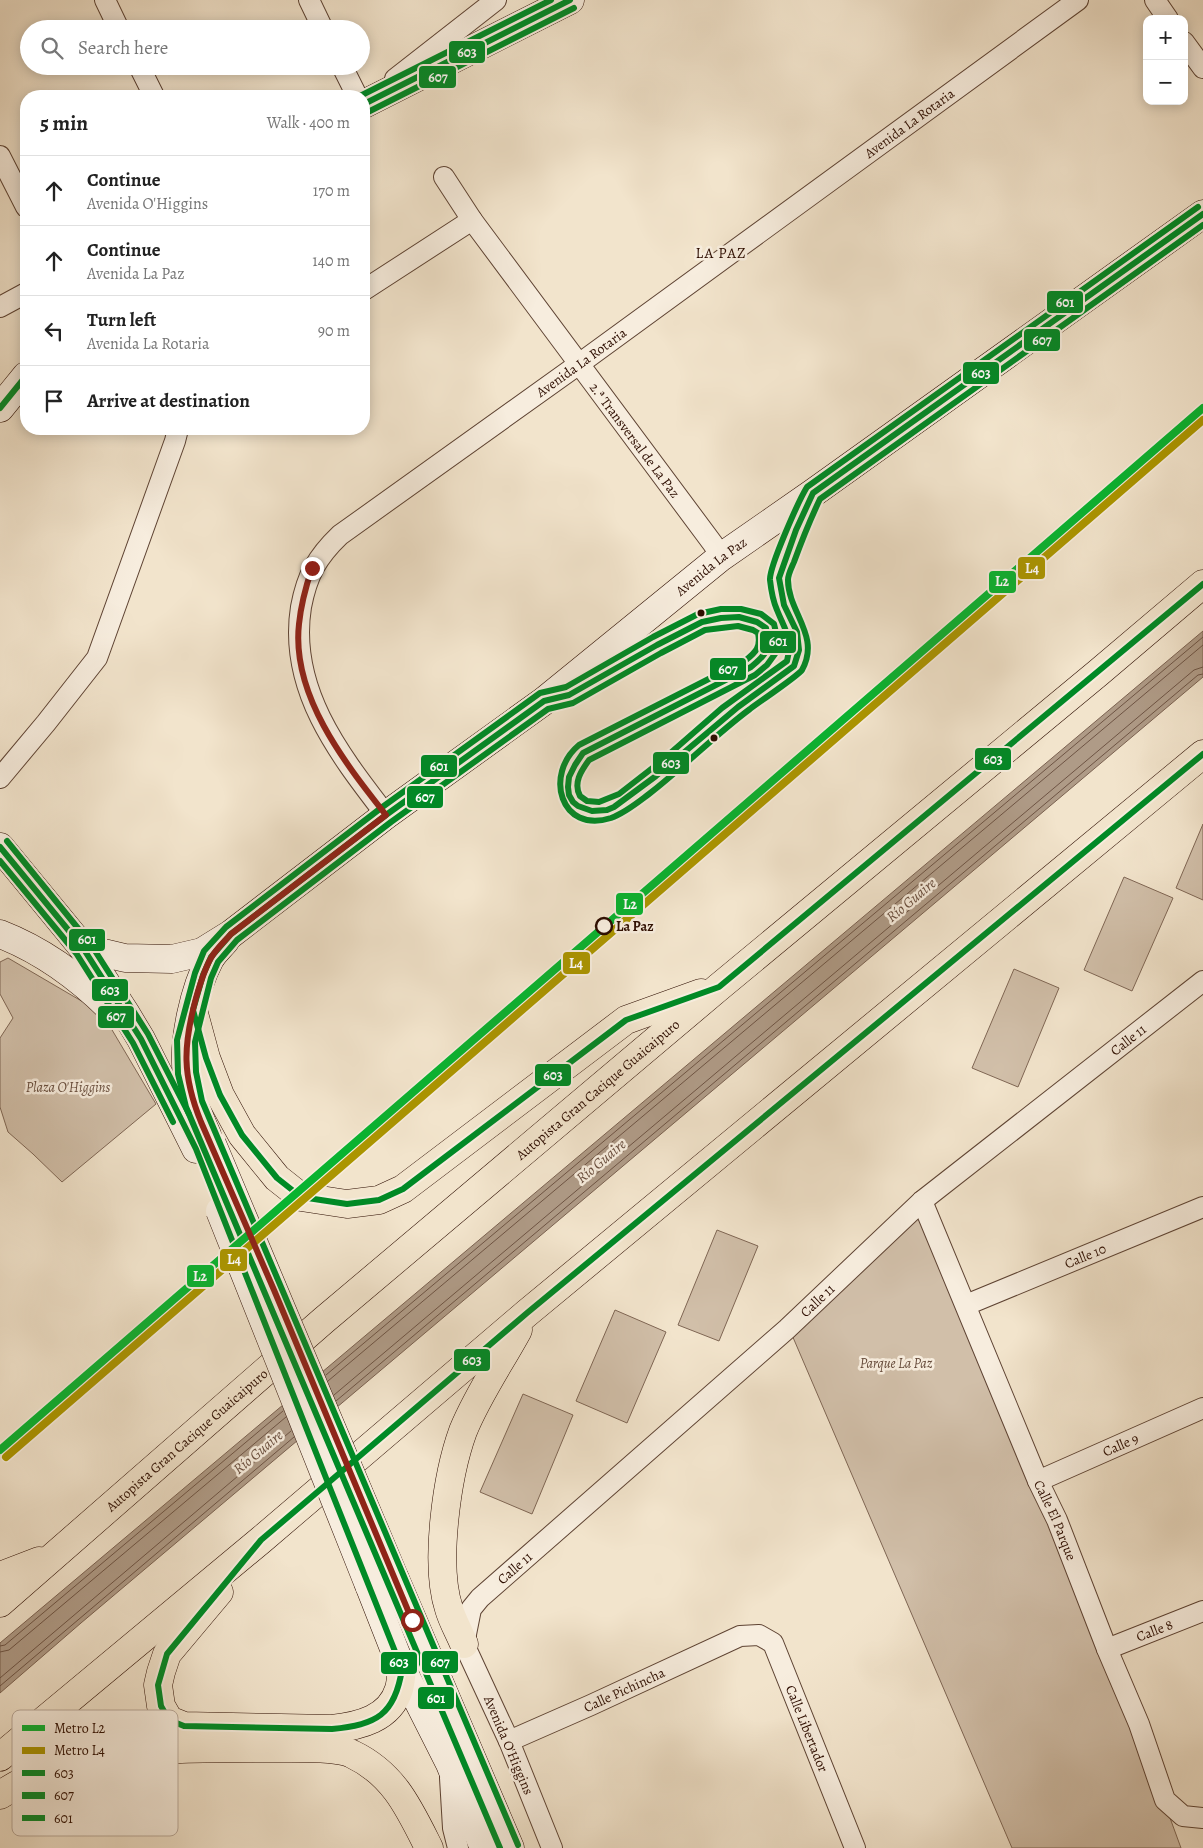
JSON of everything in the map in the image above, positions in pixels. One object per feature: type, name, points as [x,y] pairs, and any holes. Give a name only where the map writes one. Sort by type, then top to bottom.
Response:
[{"type":"highway","name":"Autopista Gran Cacique Guaicaipuro","points":[[0,1603],[332,1313],[719,987],[1203,584]]},
{"type":"highway","points":[[57,1710],[261,1540],[528,1313],[1198,760]]},
{"type":"highway","points":[[193,1010],[206,1058],[220,1095],[242,1134],[277,1178],[301,1197],[347,1204],[380,1200],[403,1190],[626,1020],[719,987]]},
{"type":"highway","points":[[464,1644],[449,1609],[445,1591],[443,1555],[445,1509],[450,1477],[463,1432],[472,1411],[528,1313]]},
{"type":"highway","points":[[163,1710],[158,1685],[167,1654],[261,1540]]},
{"type":"highway","points":[[0,1576],[55,1556]]},
{"type":"highway","points":[[178,1724],[184,1726],[332,1729],[354,1727],[378,1717],[392,1704],[399,1688],[402,1669]]},
{"type":"highway","points":[[0,1757],[12,1747]]},
{"type":"highway","points":[[178,1749],[309,1748],[349,1752],[376,1768],[391,1783],[410,1809],[429,1848]]},
{"type":"highway","points":[[0,1795],[12,1788]]},
{"type":"main road","points":[[370,101],[570,0]]},
{"type":"main road","name":"Avenida La Paz","points":[[83,948],[125,958],[172,959],[202,952],[231,934],[386,815],[544,701],[721,556],[822,487],[1203,214]]},
{"type":"main road","points":[[0,408],[20,383]]},
{"type":"main road","points":[[0,847],[83,948],[141,1039],[204,1147],[395,1578],[510,1848]]},
{"type":"main road","points":[[0,934],[37,950],[61,966],[106,1004],[141,1039]]},
{"type":"main road","name":"Avenida La Paz","points":[[204,1147],[187,1073],[186,1041],[203,975],[212,956],[231,934]]},
{"type":"main road","points":[[204,1147],[402,1669],[450,1764],[484,1848]]},
{"type":"street","points":[[104,0],[114,20]]},
{"type":"street","points":[[309,0],[319,20]]},
{"type":"street","points":[[370,99],[496,0]]},
{"type":"street","name":"Avenida La Rotaria","points":[[386,815],[330,737],[309,694],[300,658],[298,625],[304,594],[312,568],[326,549],[340,535],[579,364],[1078,0]]},
{"type":"street","points":[[1154,0],[1165,15]]},
{"type":"street","points":[[1188,47],[1203,68]]},
{"type":"street","points":[[144,75],[151,90]]},
{"type":"street","points":[[346,75],[354,90]]},
{"type":"street","points":[[0,156],[20,195]]},
{"type":"street","name":"2.ª Transversal de La Paz","points":[[444,177],[472,220],[714,544],[721,556]]},
{"type":"street","points":[[370,286],[472,220]]},
{"type":"street","points":[[0,307],[20,296]]},
{"type":"street","points":[[0,778],[97,658],[177,435]]},
{"type":"street","name":"Calle 11","points":[[464,1644],[471,1609],[480,1598],[788,1329],[922,1201],[1203,981]]},
{"type":"street","name":"Calle El Parque","points":[[922,1201],[1038,1481],[1057,1520],[1107,1649],[1139,1724],[1165,1800],[1183,1816],[1203,1818]]},
{"type":"street","name":"Calle 10","points":[[966,1305],[1203,1207]]},
{"type":"street","name":"Calle 9","points":[[1038,1481],[1203,1408]]},
{"type":"street","name":"Calle 8","points":[[1107,1649],[1203,1611]]},
{"type":"street","name":"Calle Libertador","points":[[740,1636],[759,1635],[773,1643],[855,1848]]},
{"type":"street","name":"Calle Pichincha","points":[[509,1741],[740,1636]]},
{"type":"street","name":"Avenida O'Higgins","points":[[464,1644],[509,1741],[552,1848]]},
{"type":"street","points":[[450,1764],[454,1828],[458,1848]]},
{"type":"green space","points":[[1203,824],[1203,900],[1176,888]]},
{"type":"green space","points":[[1124,877],[1173,898],[1132,991],[1084,970]]},
{"type":"green space","name":"Plaza O'Higgins","points":[[8,958],[102,1013],[156,1104],[62,1182],[8,1132],[0,1107],[0,1038],[13,1018],[0,994],[0,962]]},
{"type":"green space","points":[[1014,969],[1059,988],[1018,1087],[972,1068]]},
{"type":"green space","name":"Parque La Paz","points":[[923,1209],[1136,1725],[1181,1848],[1012,1848],[792,1335]]},
{"type":"green space","points":[[717,1230],[758,1246],[719,1341],[678,1325]]},
{"type":"green space","points":[[615,1310],[666,1332],[627,1423],[576,1401]]},
{"type":"green space","points":[[523,1394],[573,1415],[532,1514],[480,1492]]},
{"type":"water","name":"Río Guaire","points":[[1203,631],[1203,677],[0,1693],[0,1643]]},
{"type":"metro line","name":"L2","points":[[0,1450],[1203,408]]},
{"type":"metro line","name":"L4","points":[[6,1457],[1203,420]]},
{"type":"transit line","name":"601","points":[[370,91],[551,0]]},
{"type":"transit line","name":"603","points":[[370,101],[570,0]]},
{"type":"transit line","name":"607","points":[[370,111],[574,8]]},
{"type":"transit line","name":"601","points":[[500,1848],[186,1107],[178,1074],[177,1040],[195,973],[204,951],[226,927],[381,808],[540,693],[566,687],[653,637],[698,614],[721,609],[741,609],[761,614],[774,624],[778,641],[775,654],[767,665],[755,675],[589,760],[578,782],[577,786],[580,796],[587,801],[599,802],[619,794],[659,763],[722,708],[787,661],[789,640],[774,603],[770,580],[779,548],[807,487],[1198,207]]},
{"type":"transit line","name":"603","points":[[1203,214],[813,493],[796,530],[779,578],[784,605],[797,632],[799,650],[794,666],[738,707],[656,776],[614,807],[607,810],[592,811],[578,806],[569,795],[569,777],[583,753],[751,667],[761,658],[768,646],[766,628],[757,622],[739,617],[702,622],[569,695],[544,701],[386,815],[231,934],[211,957],[203,975],[193,1010],[206,1058],[220,1095],[242,1135],[277,1178],[301,1197],[347,1204],[379,1200],[403,1189],[626,1020],[719,987],[1203,584]]},
{"type":"transit line","name":"607","points":[[518,1845],[202,1101],[196,1072],[195,1042],[211,978],[218,962],[237,940],[391,822],[548,709],[573,703],[705,630],[738,626],[758,633],[759,642],[757,649],[746,660],[579,745],[568,757],[562,771],[560,785],[563,798],[569,810],[580,817],[594,821],[616,816],[649,794],[737,719],[802,670],[807,658],[808,646],[806,635],[789,592],[788,578],[820,499],[1203,225]]},
{"type":"transit line","name":"603","points":[[0,408],[20,383]]},
{"type":"transit line","name":"603","points":[[328,1483],[527,1313],[1203,754]]},
{"type":"transit line","name":"601","points":[[7,841],[90,943],[148,1034],[189,1114]]},
{"type":"transit line","name":"603","points":[[0,847],[83,948],[141,1039],[196,1149],[328,1483]]},
{"type":"transit line","name":"607","points":[[0,861],[76,953],[133,1043],[173,1122]]},
{"type":"transit line","name":"603","points":[[178,1724],[184,1726],[332,1729],[372,1720],[381,1715],[388,1707],[399,1685],[402,1669],[328,1483]]},
{"type":"transit line","name":"603","points":[[163,1710],[158,1685],[167,1654],[261,1540],[328,1483]]},
{"type":"place","name":"La Paz","points":[[604,926]]},
{"type":"district","name":"LA PAZ","points":[[721,253]]},
{"type":"route","points":[[312,568],[304,594],[298,625],[300,658],[309,694],[330,737],[386,815],[231,934],[212,956],[203,975],[186,1041],[187,1073],[194,1104],[201,1122],[274,1290],[412,1620]]}]
